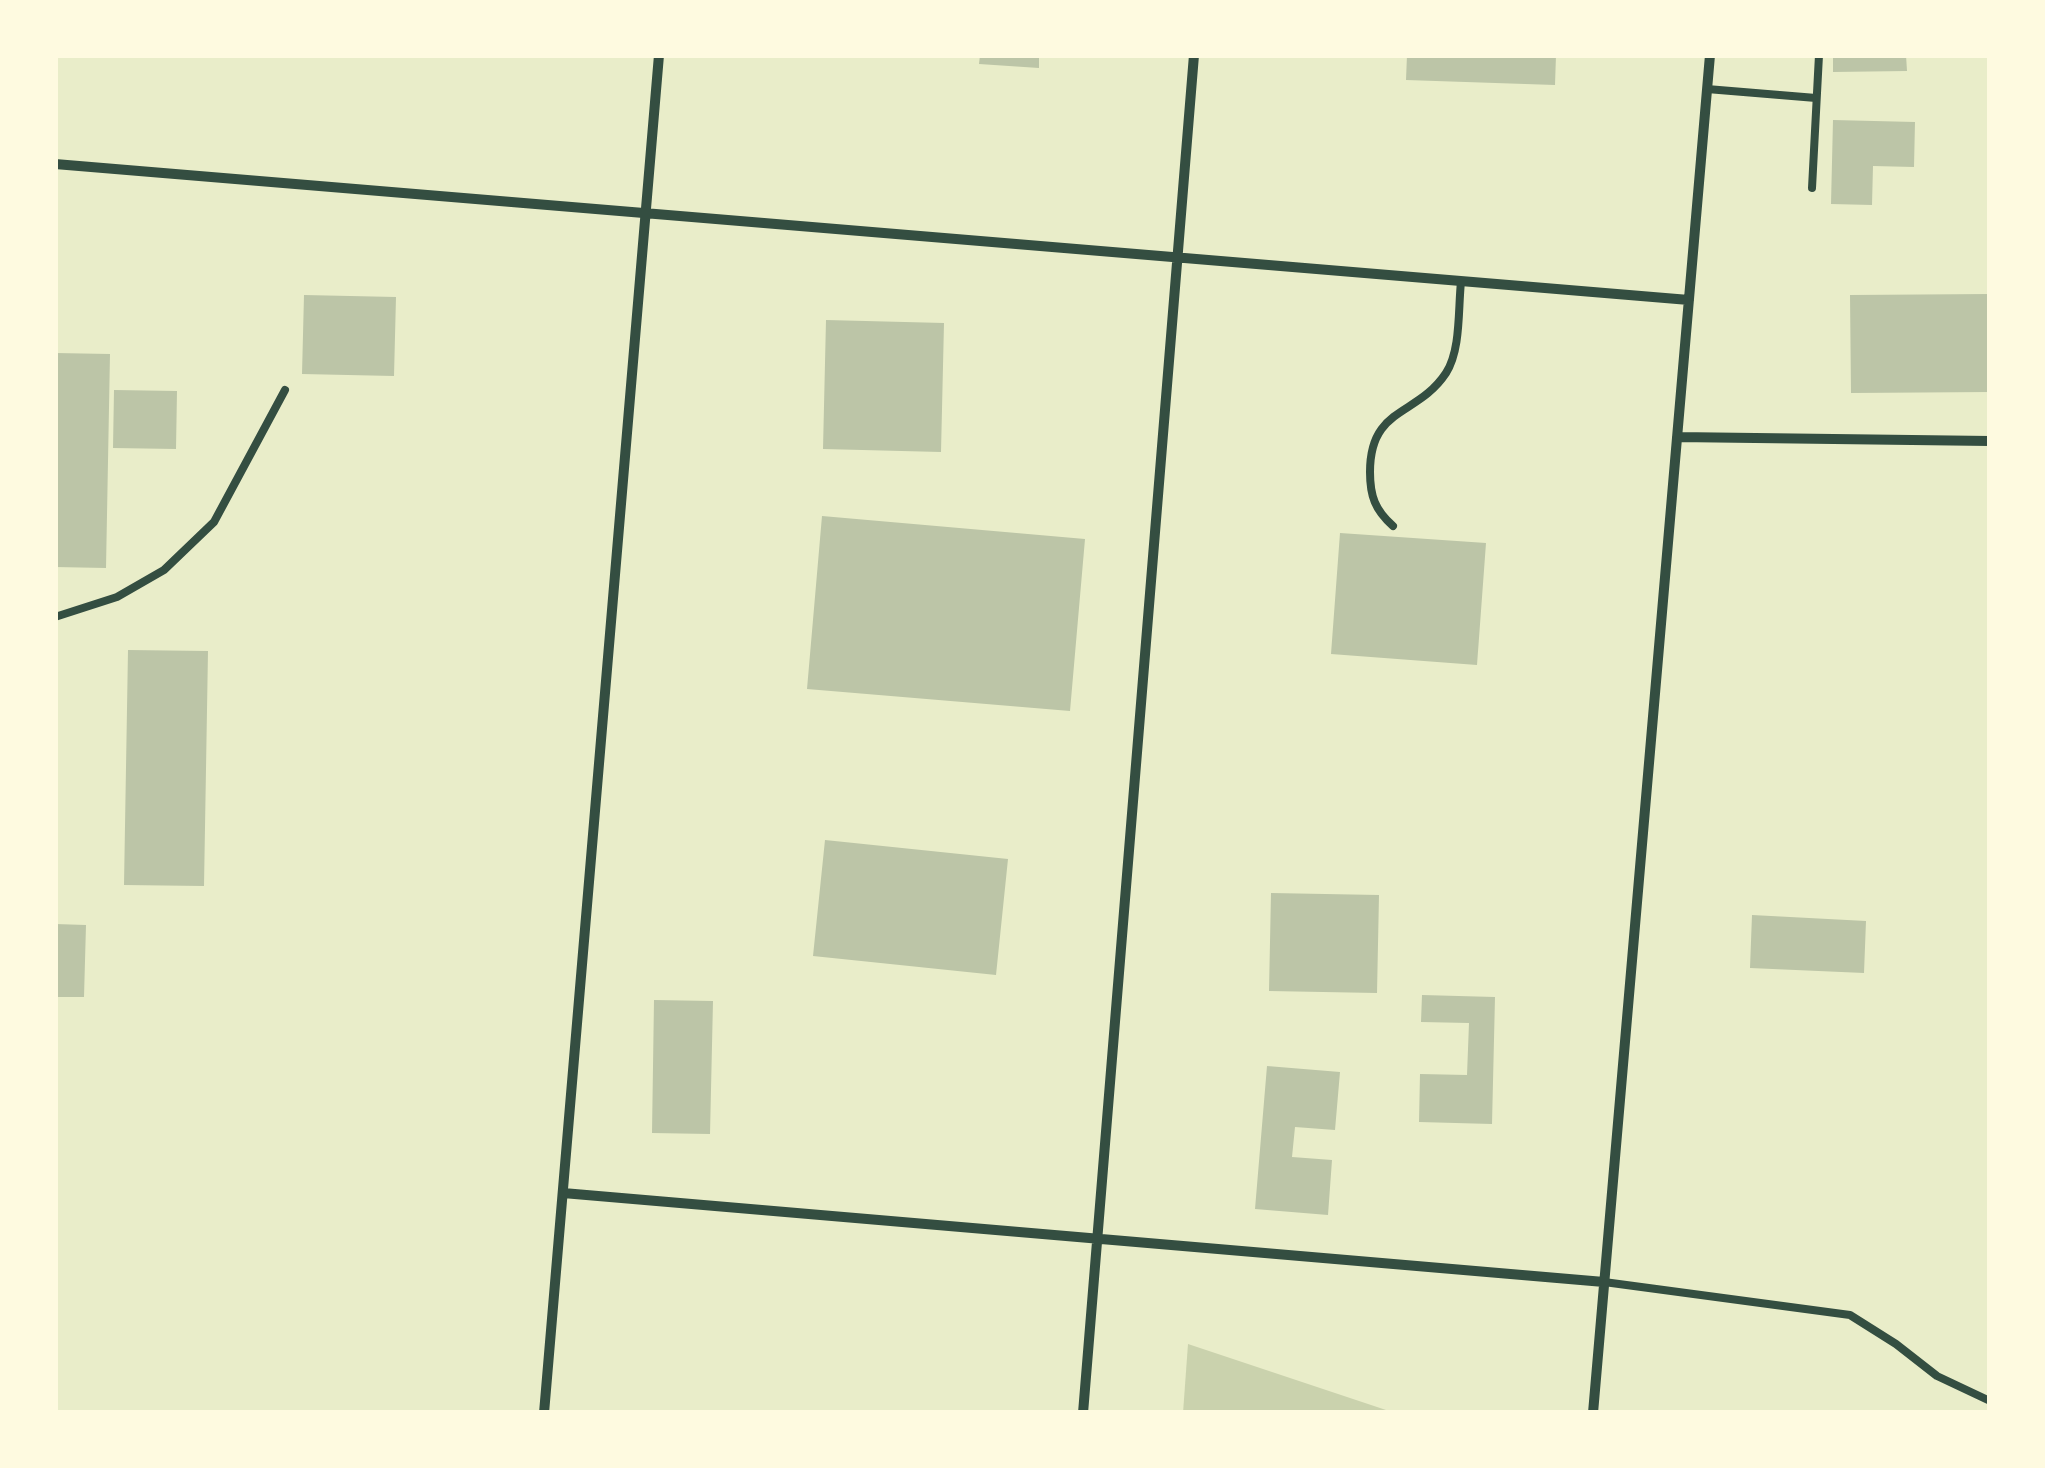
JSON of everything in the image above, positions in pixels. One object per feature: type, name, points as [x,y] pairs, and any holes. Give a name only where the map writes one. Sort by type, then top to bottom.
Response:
[{"type":"street","points":[[544,1413],[659,55]]},
{"type":"street","points":[[1082,1413],[1194,55]]},
{"type":"street","points":[[1593,1413],[1710,55]]},
{"type":"street","points":[[55,164],[1689,300]]},
{"type":"street","points":[[1678,437],[1990,441]]},
{"type":"street","points":[[563,1193],[1604,1282]]},
{"type":"lane","points":[[1812,188],[1819,55]]},
{"type":"lane","points":[[1707,89],[1816,98]]},
{"type":"lane","points":[[1392,526],[1376,511],[1370,486],[1375,434],[1398,412],[1422,399],[1446,374],[1453,357],[1461,282]]},
{"type":"lane","points":[[55,617],[117,597],[164,570],[214,522],[285,390]]},
{"type":"lane","points":[[1604,1282],[1850,1315],[1937,1376],[1990,1400]]},
{"type":"green space","points":[[1188,1344],[1395,1413],[1183,1413]]},
{"type":"building","points":[[980,55],[1039,55],[1039,68],[979,64]]},
{"type":"building","points":[[1407,55],[1556,55],[1555,85],[1406,80]]},
{"type":"building","points":[[1833,55],[1906,55],[1907,71],[1833,72]]},
{"type":"building","points":[[1833,120],[1915,122],[1914,167],[1873,166],[1872,205],[1831,204]]},
{"type":"building","points":[[1990,294],[1990,392],[1851,393],[1850,295]]},
{"type":"building","points":[[304,295],[396,297],[394,376],[302,374]]},
{"type":"building","points":[[826,320],[944,323],[941,452],[823,449]]},
{"type":"building","points":[[55,353],[110,354],[106,568],[55,567]]},
{"type":"building","points":[[114,390],[177,391],[176,449],[113,448]]},
{"type":"building","points":[[822,516],[1085,539],[1070,711],[807,689]]},
{"type":"building","points":[[1340,533],[1486,543],[1477,665],[1331,654]]},
{"type":"building","points":[[128,650],[208,651],[204,886],[124,885]]},
{"type":"building","points":[[825,840],[1008,859],[996,975],[813,956]]},
{"type":"building","points":[[1271,893],[1379,895],[1377,993],[1269,991]]},
{"type":"building","points":[[1752,915],[1866,921],[1864,973],[1750,968]]},
{"type":"building","points":[[55,924],[86,925],[84,997],[55,997]]},
{"type":"building","points":[[1422,995],[1495,997],[1492,1124],[1419,1122],[1420,1074],[1467,1075],[1469,1023],[1421,1022]]},
{"type":"building","points":[[654,1000],[713,1001],[710,1134],[652,1133]]},
{"type":"building","points":[[1267,1066],[1340,1072],[1335,1130],[1295,1127],[1292,1157],[1332,1160],[1328,1215],[1255,1209]]}]
